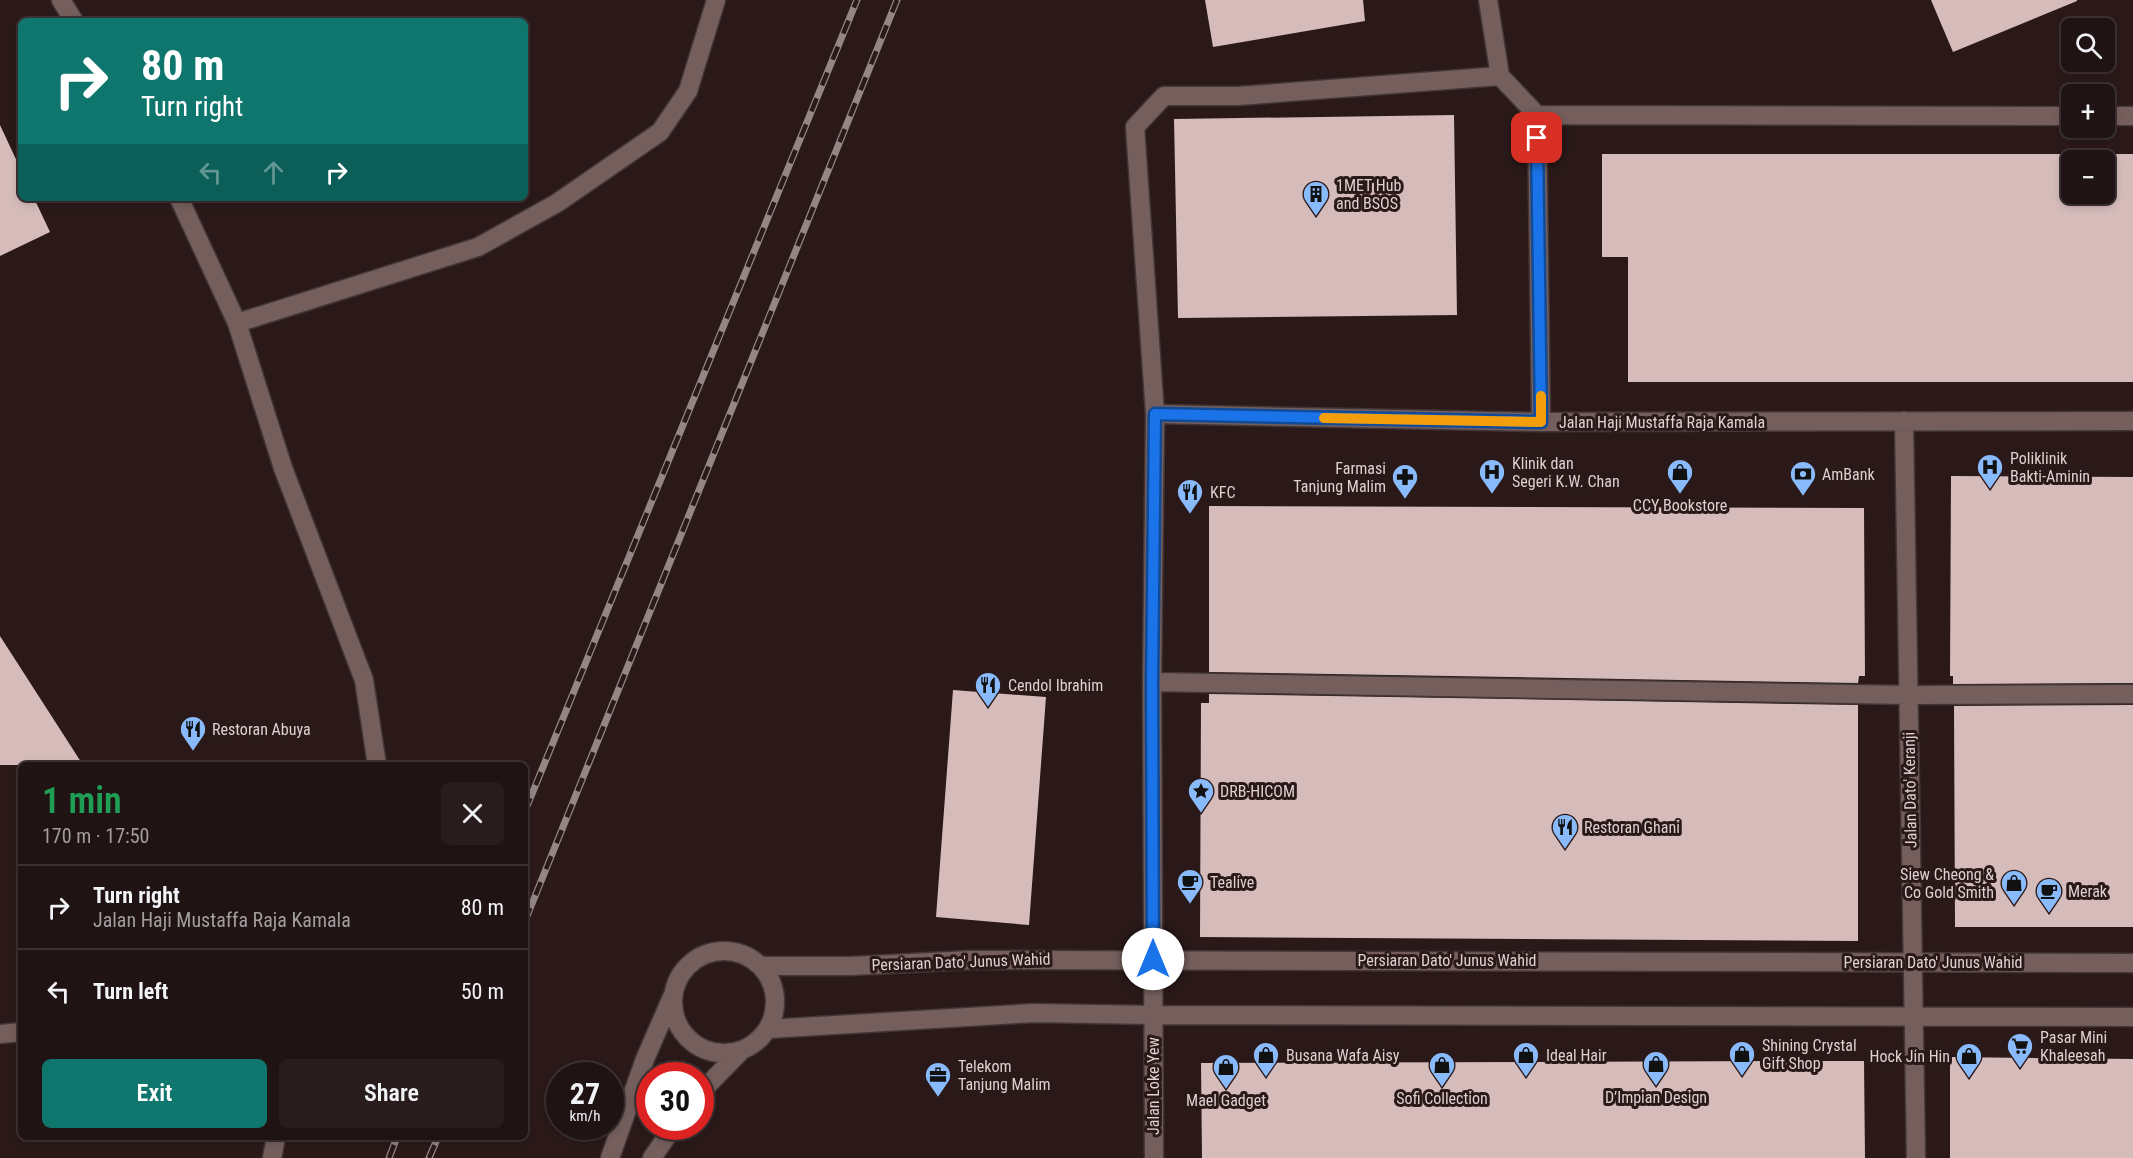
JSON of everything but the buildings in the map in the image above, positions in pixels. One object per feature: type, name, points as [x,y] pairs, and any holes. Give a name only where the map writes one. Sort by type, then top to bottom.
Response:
[{"type":"street","points":[[61,0],[72,18]]},
{"type":"street","points":[[237,323],[478,247],[557,203],[660,132],[688,91],[716,0]]},
{"type":"street","points":[[1488,0],[1500,76],[1537,115],[1541,422]]},
{"type":"street","name":"Jalan Loke Yew","points":[[1154,1158],[1152,682],[1155,414],[1135,127],[1164,96],[1238,96],[1500,76]]},
{"type":"street","points":[[1537,115],[2061,116]]},
{"type":"street","points":[[2115,116],[2133,116]]},
{"type":"street","points":[[180,201],[237,323],[283,468],[364,680],[377,762]]},
{"type":"street","name":"Jalan Haji Mustaffa Raja Kamala","points":[[1155,414],[1541,422],[2133,421]]},
{"type":"street","name":"Jalan Dato' Keranji","points":[[1904,421],[1916,1158]]},
{"type":"street","points":[[1152,682],[1908,694],[2133,694]]},
{"type":"street","points":[[610,1158],[645,1059],[678,979],[687,965],[700,956],[716,950],[732,950],[748,956],[762,966],[771,980],[775,996],[775,1013],[768,1029],[757,1042],[741,1051],[714,1079]]},
{"type":"street","name":"Persiaran Dato' Junus Wahid","points":[[762,966],[850,966],[970,960],[1153,959],[2133,963]]},
{"type":"street","points":[[673,994],[673,1012],[680,1029],[692,1041],[707,1050],[724,1054],[741,1051]]},
{"type":"street","points":[[768,1029],[1034,1013],[2133,1017]]},
{"type":"street","points":[[0,1034],[18,1032]]},
{"type":"street","points":[[272,1158],[275,1140]]},
{"type":"street","points":[[652,1158],[664,1140]]},
{"type":"railway","points":[[528,804],[857,0]]},
{"type":"railway","points":[[528,914],[897,0]]},
{"type":"railway","points":[[389,1158],[396,1140]]},
{"type":"railway","points":[[429,1158],[437,1140]]},
{"type":"slow traffic","points":[[1324,418],[1541,422],[1541,396]]},
{"type":"place","name":"1MET Hub and BSOS","points":[[1316,217]]},
{"type":"place","name":"Poliklinik Bakti-Aminin","points":[[1990,490]]},
{"type":"place","name":"Klinik dan Segeri K.W. Chan","points":[[1492,495]]},
{"type":"place","name":"CCY Bookstore","points":[[1680,495]]},
{"type":"place","name":"AmBank","points":[[1803,497]]},
{"type":"place","name":"Farmasi Tanjung Malim","points":[[1405,500]]},
{"type":"place","name":"KFC","points":[[1190,515]]},
{"type":"place","name":"Cendol Ibrahim","points":[[988,708]]},
{"type":"place","name":"Restoran Abuya","points":[[193,752]]},
{"type":"place","name":"DRB-HICOM","points":[[1201,814]]},
{"type":"place","name":"Restoran Ghani","points":[[1565,850]]},
{"type":"place","name":"Tealive","points":[[1190,905]]},
{"type":"place","name":"Siew Cheong & Co Gold Smith","points":[[2014,906]]},
{"type":"place","name":"Merak","points":[[2049,914]]},
{"type":"place","name":"Pasar Mini Khaleesah","points":[[2020,1069]]},
{"type":"place","name":"Shining Crystal Gift Shop","points":[[1742,1077]]},
{"type":"place","name":"Busana Wafa Aisy","points":[[1266,1078]]},
{"type":"place","name":"Ideal Hair","points":[[1526,1078]]},
{"type":"place","name":"Hock Jin Hin","points":[[1969,1079]]},
{"type":"place","name":"D’Impian Design","points":[[1656,1087]]},
{"type":"place","name":"Sofi Collection","points":[[1442,1088]]},
{"type":"place","name":"Mael Gadget","points":[[1226,1090]]},
{"type":"place","name":"Telekom Tanjung Malim","points":[[938,1098]]},
{"type":"route","points":[[1153,959],[1152,682],[1155,414],[1541,422],[1537,138]]}]
